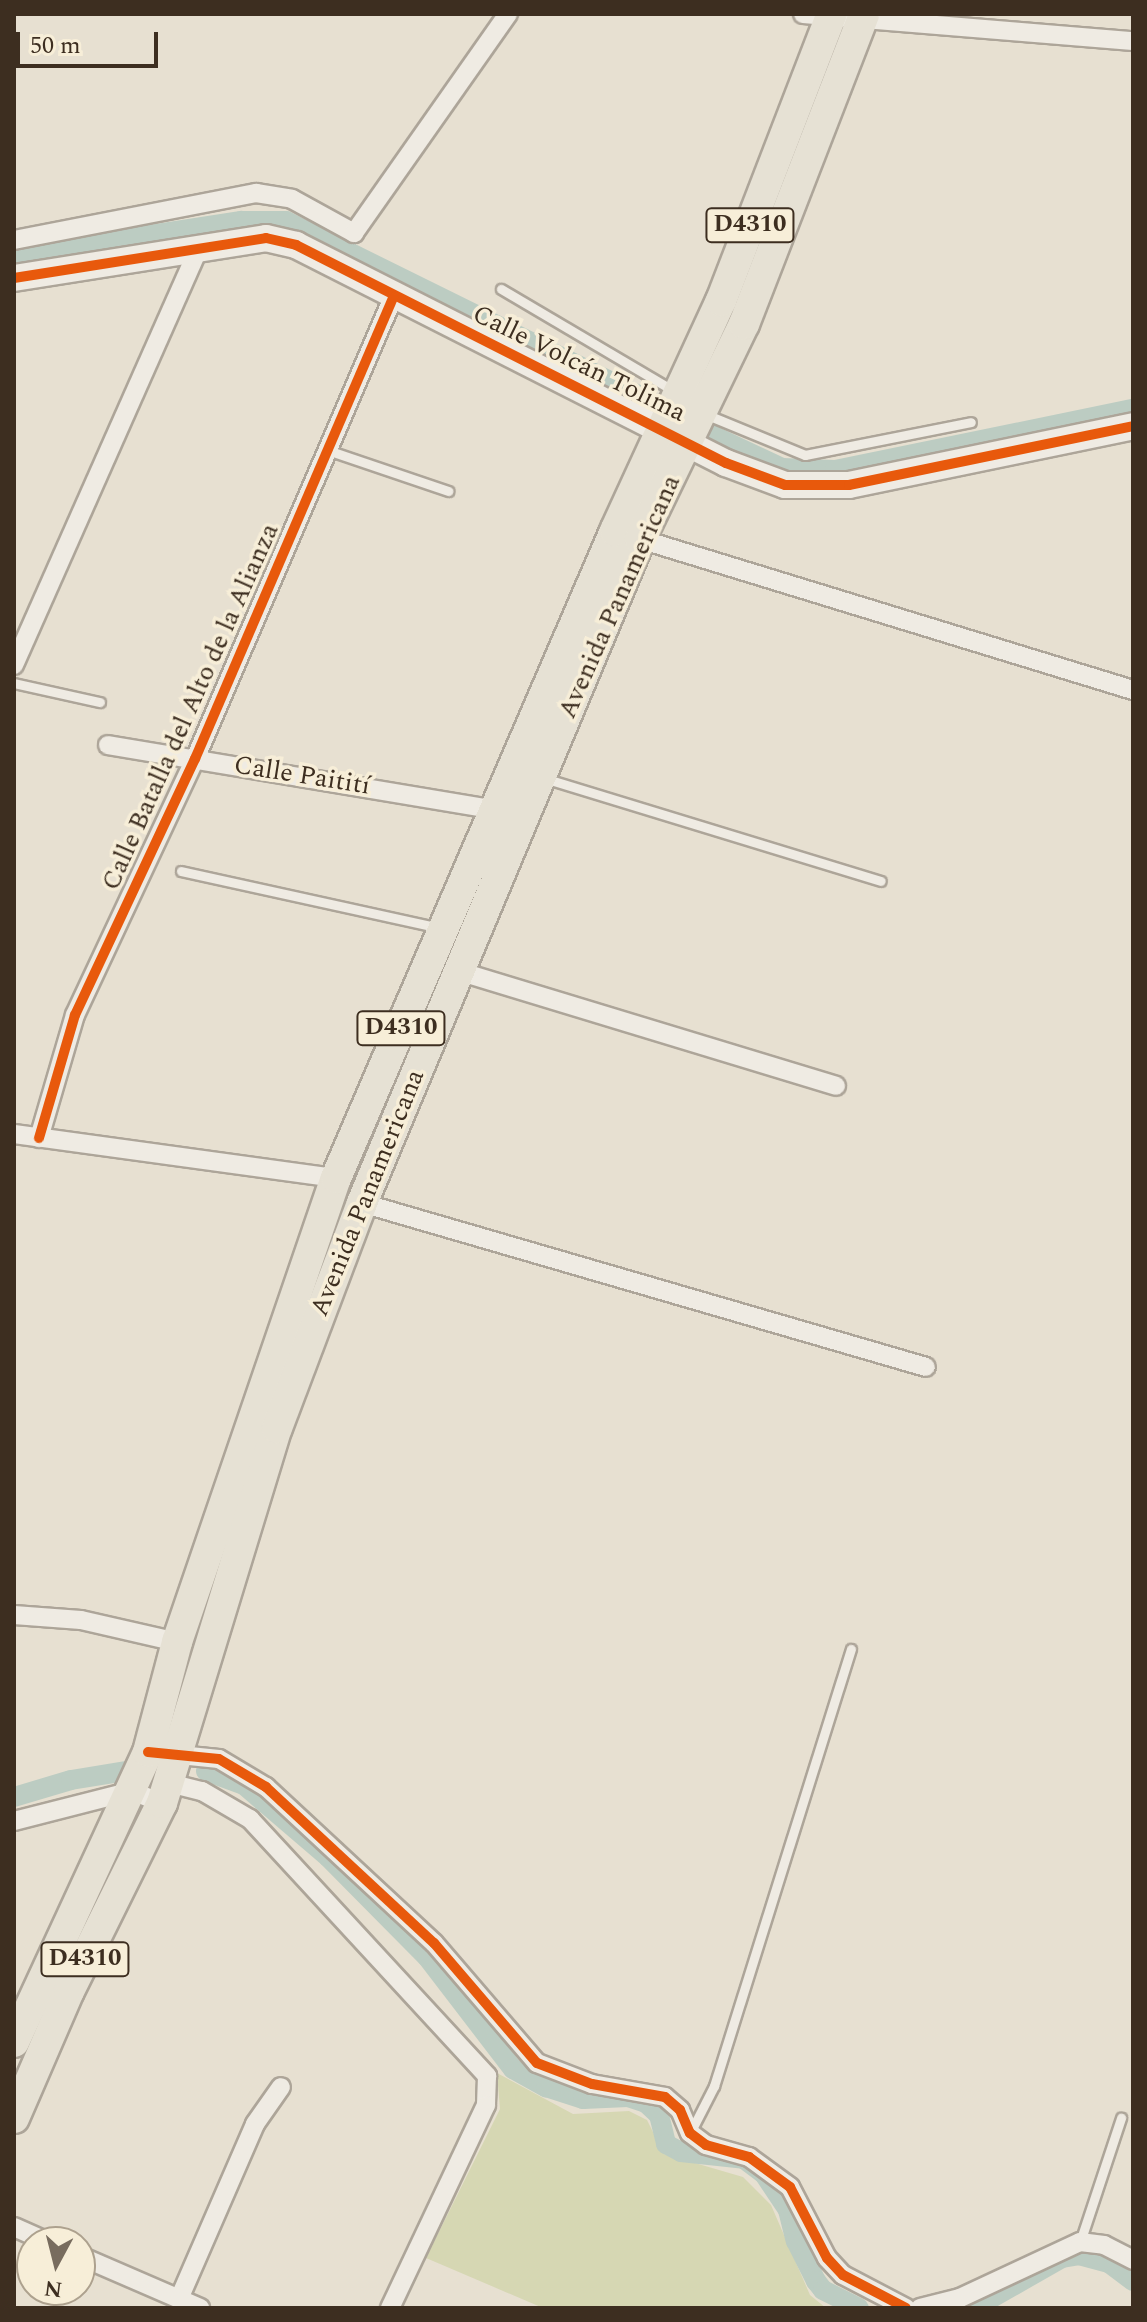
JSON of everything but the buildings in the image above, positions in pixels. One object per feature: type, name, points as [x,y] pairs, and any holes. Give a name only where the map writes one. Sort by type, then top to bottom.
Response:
[{"type":"main road","name":"Avenida Panamericana","points":[[14,2042],[148,1752],[177,1642],[336,1178],[661,429],[721,301],[822,15]]},
{"type":"main road","name":"Avenida Panamericana","points":[[14,2118],[69,1991],[170,1780],[205,1650],[277,1428],[362,1203],[640,539],[704,414],[863,16]]},
{"type":"street","points":[[14,240],[256,193],[292,199],[354,233],[508,14]]},
{"type":"street","points":[[822,15],[863,16],[1133,41]]},
{"type":"street","name":"Calle Volcán Tolima","points":[[14,278],[266,238],[296,245],[393,298],[690,443],[785,485],[849,485],[1133,426]]},
{"type":"street","points":[[14,665],[198,249]]},
{"type":"street","name":"Calle Batalla del Alto de la Alianza","points":[[39,1138],[75,1015],[195,759],[330,451],[393,298]]},
{"type":"street","points":[[640,539],[1133,690]]},
{"type":"street","name":"Calle Paitití","points":[[108,745],[495,810]]},
{"type":"street","points":[[458,971],[836,1086]]},
{"type":"street","points":[[14,1134],[336,1178]]},
{"type":"street","points":[[362,1203],[926,1367]]},
{"type":"street","points":[[14,1615],[81,1620],[177,1642]]},
{"type":"street","points":[[148,1752],[170,1780],[202,1791],[250,1819],[487,2076],[486,2105],[390,2308]]},
{"type":"street","points":[[14,1821],[229,1764],[303,1819],[434,1943],[537,2063],[592,2084],[665,2097],[680,2110],[690,2133],[706,2145],[749,2157],[790,2187],[827,2258],[843,2275],[906,2308]]},
{"type":"street","points":[[179,2299],[255,2124],[281,2087]]},
{"type":"street","points":[[920,2308],[960,2298],[1080,2242],[1104,2245],[1133,2260]]},
{"type":"street","points":[[96,2263],[200,2308]]},
{"type":"lane","name":"Calle Volcán Tolima","points":[[501,289],[678,393],[704,414],[805,455],[971,422]]},
{"type":"lane","points":[[330,451],[448,491]]},
{"type":"lane","points":[[14,683],[100,702]]},
{"type":"lane","points":[[541,777],[881,881]]},
{"type":"lane","points":[[181,871],[444,929]]},
{"type":"lane","points":[[690,2133],[714,2086],[851,1649]]},
{"type":"lane","points":[[1080,2242],[1121,2118]]},
{"type":"green space","points":[[497,2073],[573,2114],[629,2111],[647,2120],[664,2154],[743,2177],[771,2205],[810,2295],[826,2308],[543,2308],[426,2258],[500,2109]]},
{"type":"waterway","points":[[14,256],[241,221],[286,221],[644,398]]},
{"type":"waterway","points":[[712,435],[782,468],[835,470],[1133,409]]},
{"type":"waterway","points":[[14,1797],[71,1780],[133,1770]]},
{"type":"waterway","points":[[206,1771],[244,1785],[328,1857],[427,1957],[513,2069],[546,2087],[583,2099],[628,2097],[646,2103],[659,2115],[666,2144],[681,2152],[744,2159],[764,2174],[788,2210],[796,2241],[816,2281],[823,2290],[859,2308]]},
{"type":"waterway","points":[[974,2308],[1062,2258],[1079,2255],[1109,2263],[1133,2281]]},
{"type":"cycle path","points":[[14,278],[266,238],[296,245],[726,463],[785,485],[849,485],[1133,426]]},
{"type":"cycle path","points":[[39,1138],[75,1015],[195,759],[393,298]]},
{"type":"cycle path","points":[[148,1752],[219,1759],[266,1787],[434,1943],[537,2063],[592,2084],[665,2097],[680,2110],[690,2133],[706,2145],[749,2157],[790,2187],[827,2258],[843,2275],[906,2308]]}]
